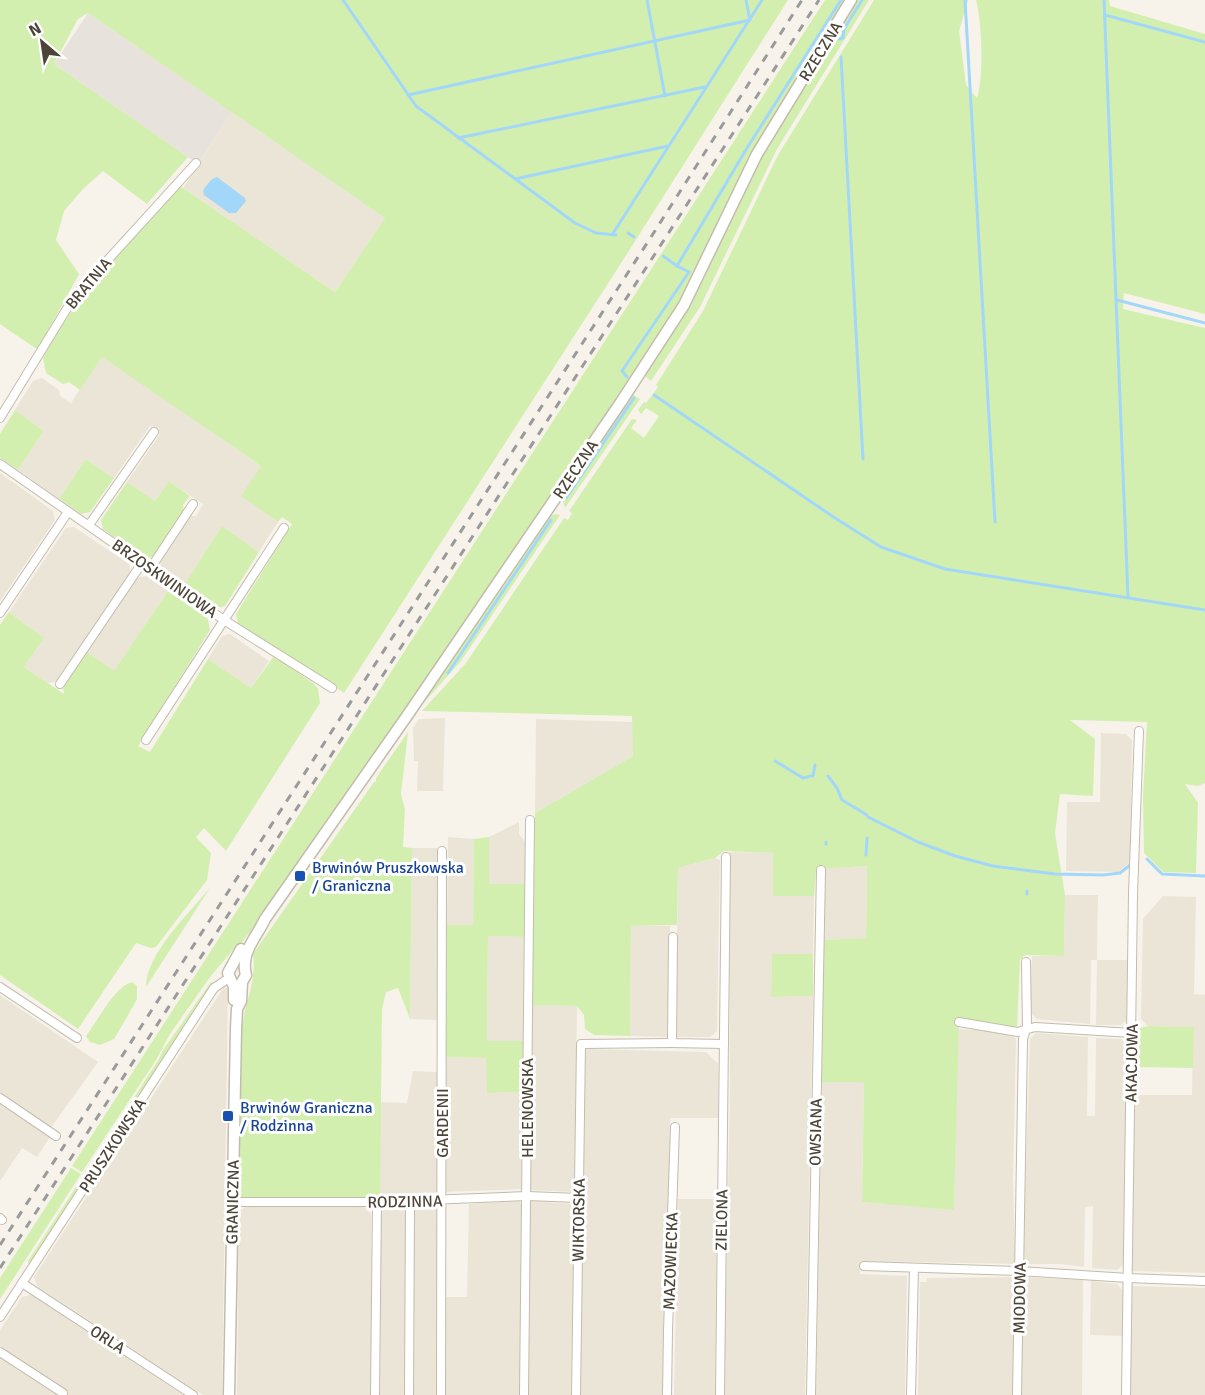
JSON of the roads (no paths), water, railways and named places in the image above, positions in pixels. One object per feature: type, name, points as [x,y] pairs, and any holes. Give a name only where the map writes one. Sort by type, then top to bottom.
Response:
[{"type":"street","name":"RZECZNA","points":[[236,975],[246,939],[265,919],[582,460],[684,305],[756,154],[851,0]]},
{"type":"street","name":"BRATNIA","points":[[1,413],[74,297],[196,163]]},
{"type":"street","points":[[89,525],[154,432]]},
{"type":"street","name":"BRZOSKWINIOWA","points":[[0,464],[224,620],[332,688]]},
{"type":"street","points":[[150,569],[193,504]]},
{"type":"street","points":[[0,613],[68,512]]},
{"type":"street","points":[[146,740],[284,528]]},
{"type":"street","points":[[60,684],[142,563]]},
{"type":"street","name":"AKACJOWA","points":[[1126,1395],[1133,894],[1139,731]]},
{"type":"street","name":"HELENOWSKA","points":[[524,1395],[530,820]]},
{"type":"street","name":"GARDENII","points":[[441,1395],[442,851]]},
{"type":"street","name":"ZIELONA","points":[[720,1395],[726,856]]},
{"type":"street","name":"OWSIANA","points":[[811,1395],[821,870]]},
{"type":"street","points":[[673,937],[672,1043],[724,1044]]},
{"type":"street","name":"MIODOWA","points":[[1017,1395],[1026,962]]},
{"type":"street","name":"GRANICZNA","points":[[229,1395],[236,975]]},
{"type":"street","name":"PRUSZKOWSKA","points":[[0,1317],[214,988],[236,975]]},
{"type":"street","points":[[0,987],[77,1038]]},
{"type":"street","points":[[959,1022],[1018,1032],[1037,1027],[1132,1033]]},
{"type":"street","name":"WIKTORSKA","points":[[576,1395],[581,1044],[672,1043]]},
{"type":"street","points":[[0,1098],[56,1136]]},
{"type":"street","name":"MAZOWIECKA","points":[[667,1395],[675,1126]]},
{"type":"street","name":"RODZINNA","points":[[232,1202],[377,1202],[527,1196],[579,1198]]},
{"type":"street","points":[[409,1395],[410,1201]]},
{"type":"street","points":[[375,1395],[377,1202]]},
{"type":"street","points":[[864,1266],[1019,1270],[1205,1281]]},
{"type":"street","points":[[911,1395],[914,1268]]},
{"type":"street","name":"ORLA","points":[[22,1283],[193,1395]]},
{"type":"street","points":[[0,1352],[63,1393]]},
{"type":"water","points":[[217,177],[245,198],[246,201],[236,213],[229,213],[204,195],[203,191],[207,185]]},
{"type":"waterway","points":[[343,0],[416,106],[575,223],[596,233],[616,235]]},
{"type":"waterway","points":[[647,0],[665,96]]},
{"type":"waterway","points":[[408,95],[750,20],[746,0]]},
{"type":"waterway","points":[[612,235],[762,0]]},
{"type":"waterway","points":[[627,377],[622,371],[689,272],[677,266],[747,148],[841,0]]},
{"type":"waterway","points":[[839,39],[843,38],[844,29],[862,0]]},
{"type":"waterway","points":[[965,0],[995,522]]},
{"type":"waterway","points":[[1104,0],[1128,597]]},
{"type":"waterway","points":[[1105,15],[1205,42]]},
{"type":"waterway","points":[[841,57],[863,459]]},
{"type":"waterway","points":[[458,138],[705,87]]},
{"type":"waterway","points":[[515,179],[668,146]]},
{"type":"waterway","points":[[628,233],[634,237]]},
{"type":"waterway","points":[[663,256],[677,266]]},
{"type":"waterway","points":[[1117,300],[1205,323]]},
{"type":"waterway","points":[[654,395],[881,547],[945,569],[1205,610]]},
{"type":"waterway","points":[[566,498],[634,398]]},
{"type":"waterway","points":[[448,673],[551,520]]},
{"type":"waterway","points":[[775,761],[803,778],[811,776]]},
{"type":"waterway","points":[[813,776],[815,765]]},
{"type":"waterway","points":[[828,776],[842,800],[867,815]]},
{"type":"waterway","points":[[868,817],[918,842],[955,856],[993,866],[1055,874],[1103,875],[1120,873],[1130,865]]},
{"type":"waterway","points":[[866,855],[867,838]]},
{"type":"waterway","points":[[1147,859],[1162,874],[1205,876]]},
{"type":"railway","points":[[0,1245],[802,0]]},
{"type":"railway","points":[[0,1268],[819,0]]},
{"type":"place","name":"Brwinów Pruszkowska / Graniczna","points":[[300,876]]},
{"type":"place","name":"Brwinów Graniczna / Rodzinna","points":[[228,1116]]}]
